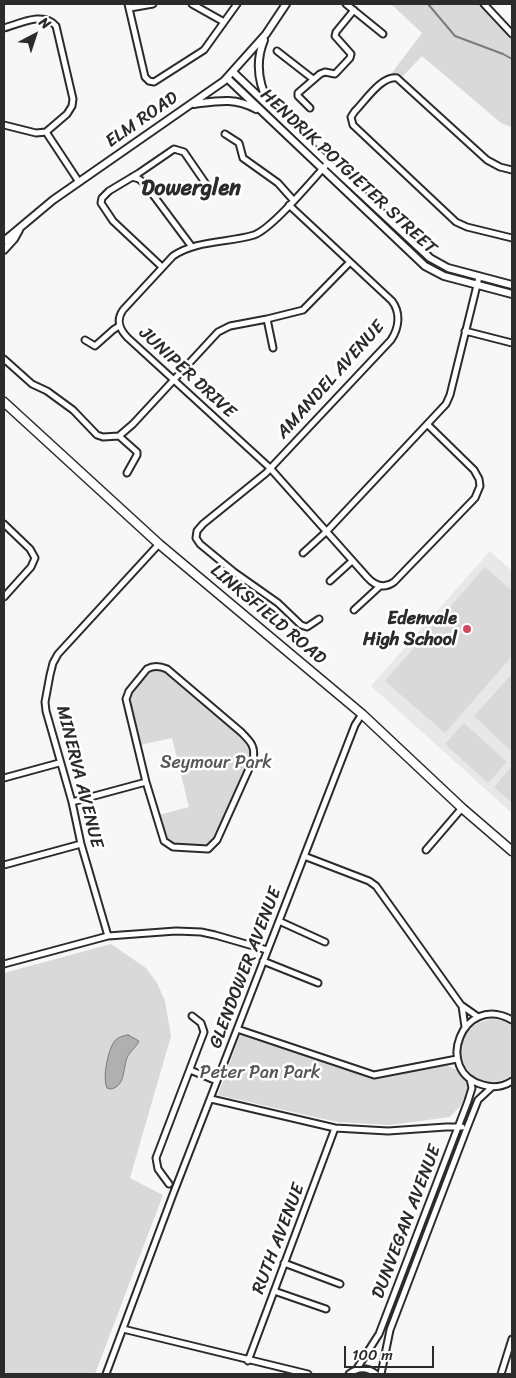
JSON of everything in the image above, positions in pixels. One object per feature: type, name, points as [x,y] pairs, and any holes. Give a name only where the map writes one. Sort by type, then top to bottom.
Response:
[{"type":"main road","name":"LINKSFIELD ROAD","points":[[4,402],[158,544],[362,714],[462,808],[512,851]]},
{"type":"street","points":[[153,4],[129,6],[145,77],[149,81],[158,81],[204,50],[237,4]]},
{"type":"street","points":[[192,4],[224,22]]},
{"type":"street","name":"ELM ROAD","points":[[4,250],[14,239],[21,227],[53,200],[227,78],[266,34],[286,4]]},
{"type":"street","points":[[346,4],[383,34]]},
{"type":"street","points":[[484,4],[512,34]]},
{"type":"street","points":[[310,108],[297,95],[312,79],[322,72],[335,74],[350,58],[351,54],[335,36],[336,32],[354,10]]},
{"type":"street","points":[[4,28],[38,19],[50,20],[56,26],[73,103],[67,114],[46,132],[36,133],[4,125]]},
{"type":"street","points":[[266,34],[260,54],[258,71],[262,89],[271,108]]},
{"type":"street","points":[[277,51],[312,79]]},
{"type":"street","name":"HENDRIK POTGIETER STREET","points":[[233,72],[430,258],[448,268],[512,285]]},
{"type":"street","points":[[512,170],[500,167],[487,160],[401,80],[395,77],[388,78],[355,111],[351,119],[353,125],[456,222],[476,230],[512,238]]},
{"type":"street","name":"HENDRIK POTGIETER STREET","points":[[227,78],[425,266],[444,276],[512,294]]},
{"type":"street","points":[[192,104],[233,100],[249,105],[268,116]]},
{"type":"street","points":[[46,132],[79,182]]},
{"type":"street","points":[[225,134],[239,143],[243,158],[278,183],[294,200]]},
{"type":"street","points":[[162,267],[113,221],[101,203],[104,194],[146,169],[174,149],[184,152],[188,156],[206,184]]},
{"type":"street","name":"JUNIPER DRIVE","points":[[328,163],[261,232],[192,247],[177,253],[123,310],[119,317],[119,326],[122,333],[270,468],[370,581],[380,586]]},
{"type":"street","points":[[146,169],[144,176],[146,184]]},
{"type":"street","points":[[132,178],[139,179],[146,184],[192,247]]},
{"type":"street","name":"AMANDEL AVENUE","points":[[289,205],[394,304],[397,315],[397,331],[391,340],[270,468],[228,505],[216,512],[200,527],[196,535],[197,541],[234,572],[278,603],[301,626],[307,627],[320,619]]},
{"type":"street","points":[[4,242],[21,227]]},
{"type":"street","points":[[4,359],[34,385],[47,391],[74,410],[97,434],[103,437],[119,436],[133,424],[222,329],[303,310],[350,262]]},
{"type":"street","points":[[303,553],[327,531],[443,408],[450,395],[479,277]]},
{"type":"street","points":[[267,319],[273,348]]},
{"type":"street","points":[[85,340],[93,346],[96,345],[119,326]]},
{"type":"street","points":[[465,332],[512,343]]},
{"type":"street","points":[[354,610],[380,586],[387,586],[394,582],[479,492],[479,479],[474,470],[428,425]]},
{"type":"street","points":[[119,436],[137,452],[127,473]]},
{"type":"street","points":[[4,524],[30,549],[35,558],[31,567],[4,597]]},
{"type":"street","name":"MINERVA AVENUE","points":[[108,936],[80,844],[72,802],[59,763],[45,706],[53,663],[58,654],[158,544]]},
{"type":"street","points":[[330,581],[352,561]]},
{"type":"street","points":[[158,666],[166,668],[241,732],[250,741],[254,753],[249,769],[217,840],[208,848],[173,847],[164,841],[146,782],[126,700],[129,691],[147,669],[158,666]]},
{"type":"street","name":"GLENDOWER AVENUE","points":[[106,1374],[267,950],[355,725],[362,714]]},
{"type":"street","points":[[4,778],[59,763]]},
{"type":"street","points":[[72,802],[146,782]]},
{"type":"street","points":[[426,850],[462,808]]},
{"type":"street","points":[[4,864],[80,844]]},
{"type":"street","points":[[304,856],[373,883],[461,1005],[478,1018]]},
{"type":"street","points":[[279,921],[325,942]]},
{"type":"street","points":[[4,964],[108,936],[187,931],[215,935],[267,950]]},
{"type":"street","points":[[263,961],[318,983]]},
{"type":"street","points":[[461,1005],[465,1027]]},
{"type":"street","points":[[511,1018],[492,1014],[478,1018],[465,1027],[456,1049],[462,1070],[470,1079],[479,1084],[492,1087],[499,1087],[512,1081]]},
{"type":"street","points":[[169,1184],[158,1169],[156,1158],[204,1029],[201,1022],[192,1016]]},
{"type":"street","points":[[237,1029],[374,1075],[458,1059]]},
{"type":"street","points":[[190,1070],[217,1081]]},
{"type":"street","name":"DUNVEGAN AVENUE","points":[[356,1370],[378,1334],[412,1248],[459,1127],[471,1091],[470,1079]]},
{"type":"street","name":"DUNVEGAN AVENUE","points":[[381,1374],[388,1338],[467,1128],[478,1100],[492,1087]]},
{"type":"street","points":[[210,1099],[336,1128],[388,1131],[467,1128]]},
{"type":"street","name":"RUTH AVENUE","points":[[248,1360],[336,1128]]},
{"type":"street","points":[[427,1206],[436,1210]]},
{"type":"street","points":[[412,1248],[420,1251]]},
{"type":"street","points":[[284,1263],[340,1284]]},
{"type":"street","points":[[274,1290],[326,1308]]},
{"type":"street","points":[[394,1293],[403,1297]]},
{"type":"street","points":[[123,1329],[308,1374]]},
{"type":"street","points":[[378,1334],[388,1338]]},
{"type":"street","points":[[501,1374],[512,1339]]},
{"type":"street","points":[[349,1374],[356,1370],[367,1369],[376,1374]]},
{"type":"shaded area","name":"Edenvale High School","points":[[490,551],[512,571],[512,813],[371,686]]},
{"type":"shaded area","points":[[128,1035],[139,1041],[127,1058],[120,1084],[111,1089],[107,1088],[105,1072],[112,1046],[117,1039]]},
{"type":"green space","points":[[391,4],[481,4],[512,35],[512,127],[501,123],[422,56],[401,78],[388,78],[422,33]]},
{"type":"green space","points":[[485,567],[512,591],[512,656],[445,733],[385,681]]},
{"type":"green space","name":"Seymour Park","points":[[152,668],[163,669],[252,747],[256,763],[219,842],[202,851],[172,849],[162,841],[155,816],[189,807],[172,738],[140,745],[128,700],[134,688]]},
{"type":"green space","points":[[512,674],[512,752],[474,716]]},
{"type":"green space","points":[[464,723],[507,762],[488,783],[445,744]]},
{"type":"green space","points":[[512,766],[512,803],[494,787]]},
{"type":"green space","points":[[111,944],[146,968],[157,983],[165,1001],[171,1036],[130,1178],[163,1195],[95,1374],[4,1374],[4,973]]},
{"type":"green space","points":[[492,1019],[505,1021],[512,1026],[512,1075],[496,1082],[482,1080],[471,1073],[463,1062],[461,1049],[464,1036],[474,1025]]},
{"type":"green space","name":"Peter Pan Park","points":[[240,1035],[373,1078],[446,1065],[457,1070],[468,1083],[468,1092],[461,1105],[450,1117],[390,1125],[337,1122],[218,1095]]},
{"type":"waterway","points":[[428,4],[455,36],[512,59]]},
{"type":"place","name":"Edenvale High School","points":[[467,629]]},
{"type":"district","name":"Dowerglen","points":[[191,189]]}]
